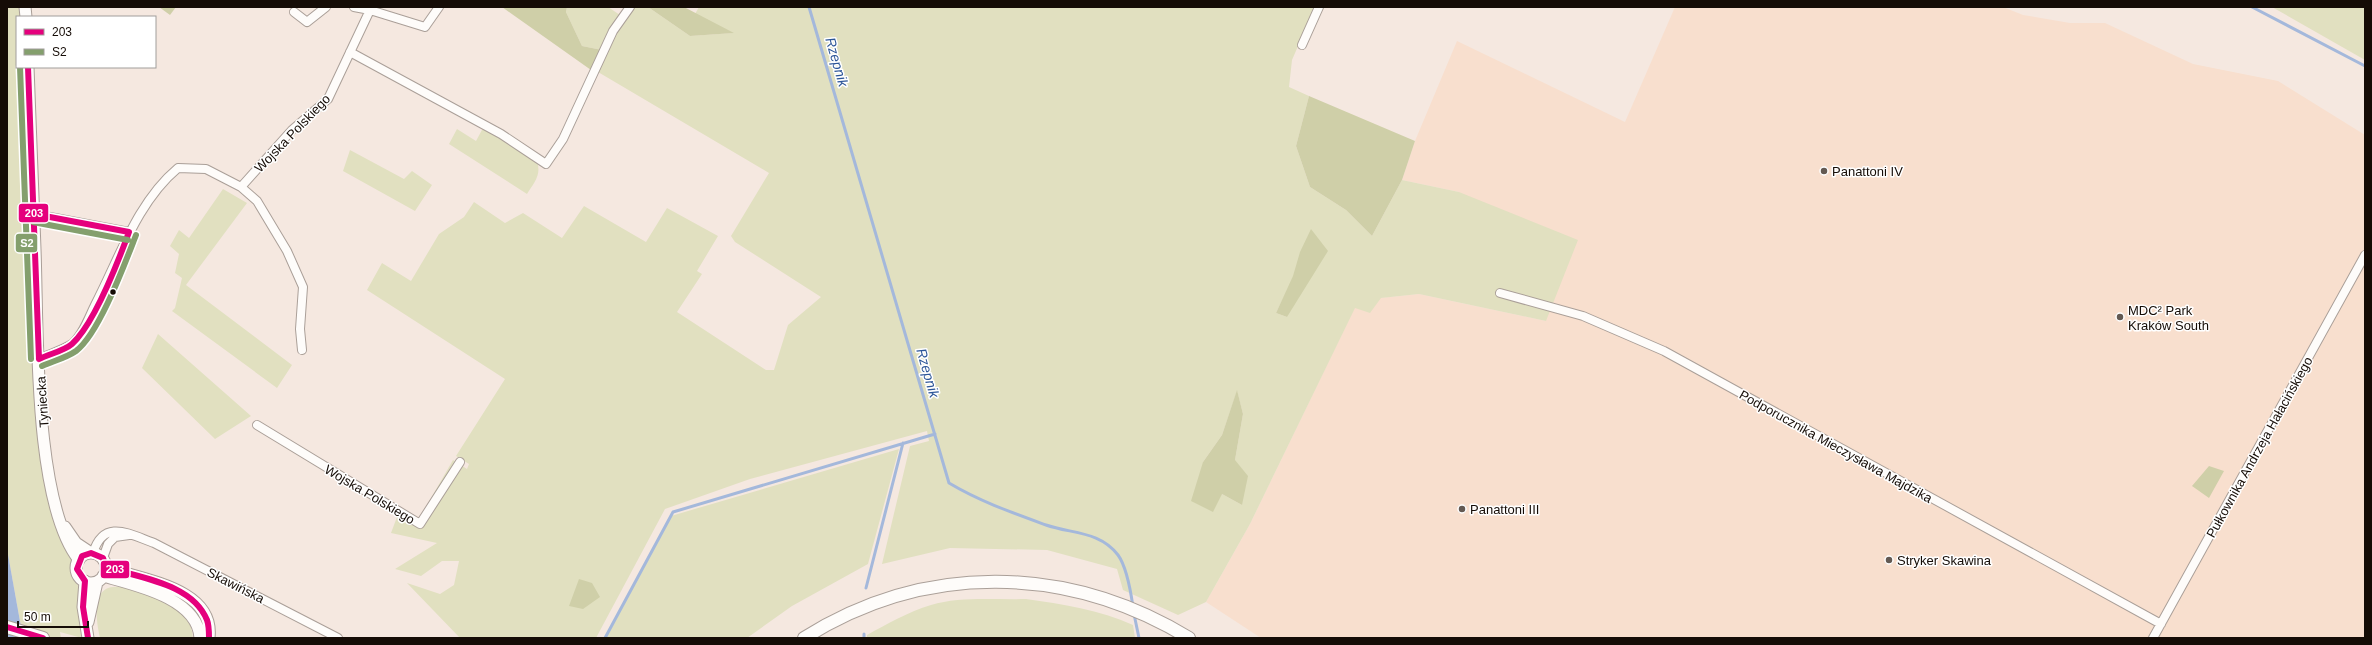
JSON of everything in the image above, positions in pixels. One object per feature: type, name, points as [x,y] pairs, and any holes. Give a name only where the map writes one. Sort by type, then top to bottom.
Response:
[{"type":"main road","points":[[804,638],[848,614],[893,596],[935,586],[1010,581],[1048,585],[1089,593],[1147,615],[1189,638]]},
{"type":"main road","points":[[7,627],[43,638]]},
{"type":"street","points":[[294,12],[307,22],[326,7]]},
{"type":"street","points":[[354,7],[370,10],[425,27],[439,7]]},
{"type":"street","points":[[350,52],[501,134],[546,164],[563,139],[613,31],[630,7]]},
{"type":"street","points":[[1302,45],[1319,7]]},
{"type":"street","name":"Wojska Polskiego","points":[[241,187],[292,130],[328,99],[370,10]]},
{"type":"street","name":"Tyniecka","points":[[28,68],[39,359],[46,460],[59,519],[67,543],[78,560],[76,569],[85,581]]},
{"type":"street","points":[[39,359],[72,344],[82,332],[118,260],[129,232],[167,178],[178,168],[206,169],[241,187],[257,201],[287,251],[303,287],[300,329],[302,350]]},
{"type":"street","points":[[34,214],[129,232]]},
{"type":"street","name":"Pułkownika Andrzeja Hałacińskiego","points":[[2153,638],[2365,255]]},
{"type":"street","name":"Podporucznika Mieczysława Majdzika","points":[[1500,294],[1583,316],[1664,351],[2161,624]]},
{"type":"street","name":"Wojska Polskiego","points":[[257,425],[420,524],[460,462]]},
{"type":"street","name":"Tyniecka","points":[[59,519],[76,543],[99,565]]},
{"type":"street","name":"Skawińska","points":[[99,565],[108,544],[115,537],[132,535],[154,543],[338,638]]},
{"type":"street","points":[[78,560],[99,565],[181,591],[192,598],[200,606],[207,619],[209,638]]},
{"type":"street","points":[[87,633],[83,607],[85,581],[99,565]]},
{"type":"street","points":[[87,633],[99,565]]},
{"type":"street","points":[[99,565],[181,604],[196,622],[200,638]]},
{"type":"shaded area","points":[[1675,7],[2003,7],[2023,15],[2070,23],[2105,23],[2193,64],[2278,81],[2365,135],[2365,638],[1261,638],[1206,602],[1250,524],[1355,307],[1380,298],[1419,294],[1546,321],[1459,192],[1402,180],[1415,141],[1457,41],[1625,122]]},
{"type":"green space","points":[[7,7],[22,7],[22,16],[16,16],[16,68],[24,68],[43,461],[55,526],[71,557],[73,574],[79,588],[79,623],[82,638],[60,632],[61,638],[23,638],[7,549]]},
{"type":"green space","points":[[159,7],[176,7],[170,15]]},
{"type":"green space","points":[[502,7],[567,7],[566,12],[582,46],[602,50],[591,70]]},
{"type":"green space","points":[[567,7],[608,7],[620,15],[602,50],[582,46],[566,12]]},
{"type":"green space","points":[[633,7],[648,7],[690,36],[733,33],[695,14],[699,7],[1315,7],[1292,60],[1289,87],[1309,96],[1296,146],[1310,187],[1346,210],[1372,236],[1402,180],[1459,192],[1578,240],[1546,321],[1419,294],[1381,298],[1370,313],[1355,308],[1250,524],[1206,602],[1178,615],[1123,590],[1117,569],[1047,550],[950,548],[882,564],[910,446],[929,441],[927,431],[750,479],[665,509],[596,638],[460,638],[407,583],[440,594],[454,585],[459,561],[442,561],[421,576],[395,569],[437,543],[391,533],[400,509],[419,519],[453,460],[467,469],[469,464],[456,456],[505,379],[367,290],[382,263],[411,281],[439,234],[464,217],[474,202],[505,223],[523,213],[562,238],[584,206],[646,242],[667,208],[718,236],[697,271],[702,274],[677,312],[766,370],[774,370],[788,325],[821,297],[735,242],[731,236],[769,173],[598,72],[614,34]],"holes":[[[1294,276],[1287,317],[1276,313]],[[1237,391],[1243,414],[1235,460],[1242,505],[1222,494],[1203,462],[1222,435]]]},
{"type":"green space","points":[[648,7],[684,7],[734,33],[690,36]]},
{"type":"green space","points":[[2272,7],[2365,7],[2365,60]]},
{"type":"green space","points":[[1309,96],[1415,141],[1402,180],[1372,236],[1346,210],[1310,187],[1296,146]]},
{"type":"green space","points":[[483,128],[537,162],[538,175],[527,194],[449,144],[457,129],[476,141]]},
{"type":"green space","points":[[350,150],[404,179],[412,171],[432,185],[415,211],[343,171]]},
{"type":"green space","points":[[223,189],[247,203],[186,285],[292,365],[277,388],[172,311],[175,308],[182,278],[175,273],[179,254],[170,246],[179,230],[189,238]]},
{"type":"green space","points":[[1311,229],[1328,251],[1287,317],[1276,313],[1293,276],[1300,252]]},
{"type":"green space","points":[[158,334],[251,416],[215,439],[142,368]]},
{"type":"green space","points":[[1237,390],[1243,414],[1235,460],[1248,476],[1242,505],[1222,494],[1213,512],[1191,501],[1203,462],[1222,435]]},
{"type":"green space","points":[[899,449],[868,564],[792,606],[747,638],[606,638],[671,516]]},
{"type":"green space","points":[[2209,466],[2224,471],[2209,498],[2192,486]]},
{"type":"green space","points":[[579,579],[592,583],[600,597],[583,609],[569,606]]},
{"type":"green space","points":[[120,584],[166,602],[176,608],[185,616],[191,626],[193,638],[100,638],[97,622],[97,605],[99,597],[103,591],[110,588],[119,587]]},
{"type":"green space","points":[[966,599],[1026,599],[1081,608],[1107,615],[1133,625],[1135,638],[867,638],[867,635],[906,615],[942,602]]},
{"type":"water","points":[[7,549],[23,638],[7,638]]},
{"type":"waterway","name":"Rzepnik","points":[[809,7],[949,483],[984,501],[1021,516],[1056,528],[1085,534],[1103,541],[1111,547],[1121,560],[1128,580],[1133,607]]},
{"type":"waterway","points":[[2252,7],[2365,66]]},
{"type":"waterway","points":[[605,638],[673,512],[935,434]]},
{"type":"waterway","points":[[866,588],[903,443]]},
{"type":"waterway","name":"Rzepnik","points":[[1134,614],[1139,638]]},
{"type":"transit line","name":"S2","points":[[20,68],[31,359]]},
{"type":"transit line","name":"203","points":[[28,68],[39,359]]},
{"type":"transit line","name":"203","points":[[34,214],[129,232]]},
{"type":"transit line","name":"S2","points":[[33,222],[128,240]]},
{"type":"transit line","name":"203","points":[[39,359],[61,351],[72,344],[81,334],[105,291],[129,232]]},
{"type":"transit line","name":"S2","points":[[42,366],[64,358],[76,351],[94,330],[110,297],[136,235]]},
{"type":"transit line","name":"203","points":[[88,638],[83,607],[85,581],[77,569],[82,556],[91,553],[103,558],[106,567],[163,584],[190,598],[200,608],[207,620],[209,626],[209,638]]},
{"type":"transit line","name":"203","points":[[7,627],[43,638]]},
{"type":"place","name":"Panattoni IV","points":[[1824,171]]},
{"type":"place","name":"MDC² Park Kraków South","points":[[2120,317]]},
{"type":"place","name":"Panattoni III","points":[[1462,509]]},
{"type":"place","name":"Stryker Skawina","points":[[1889,560]]}]
